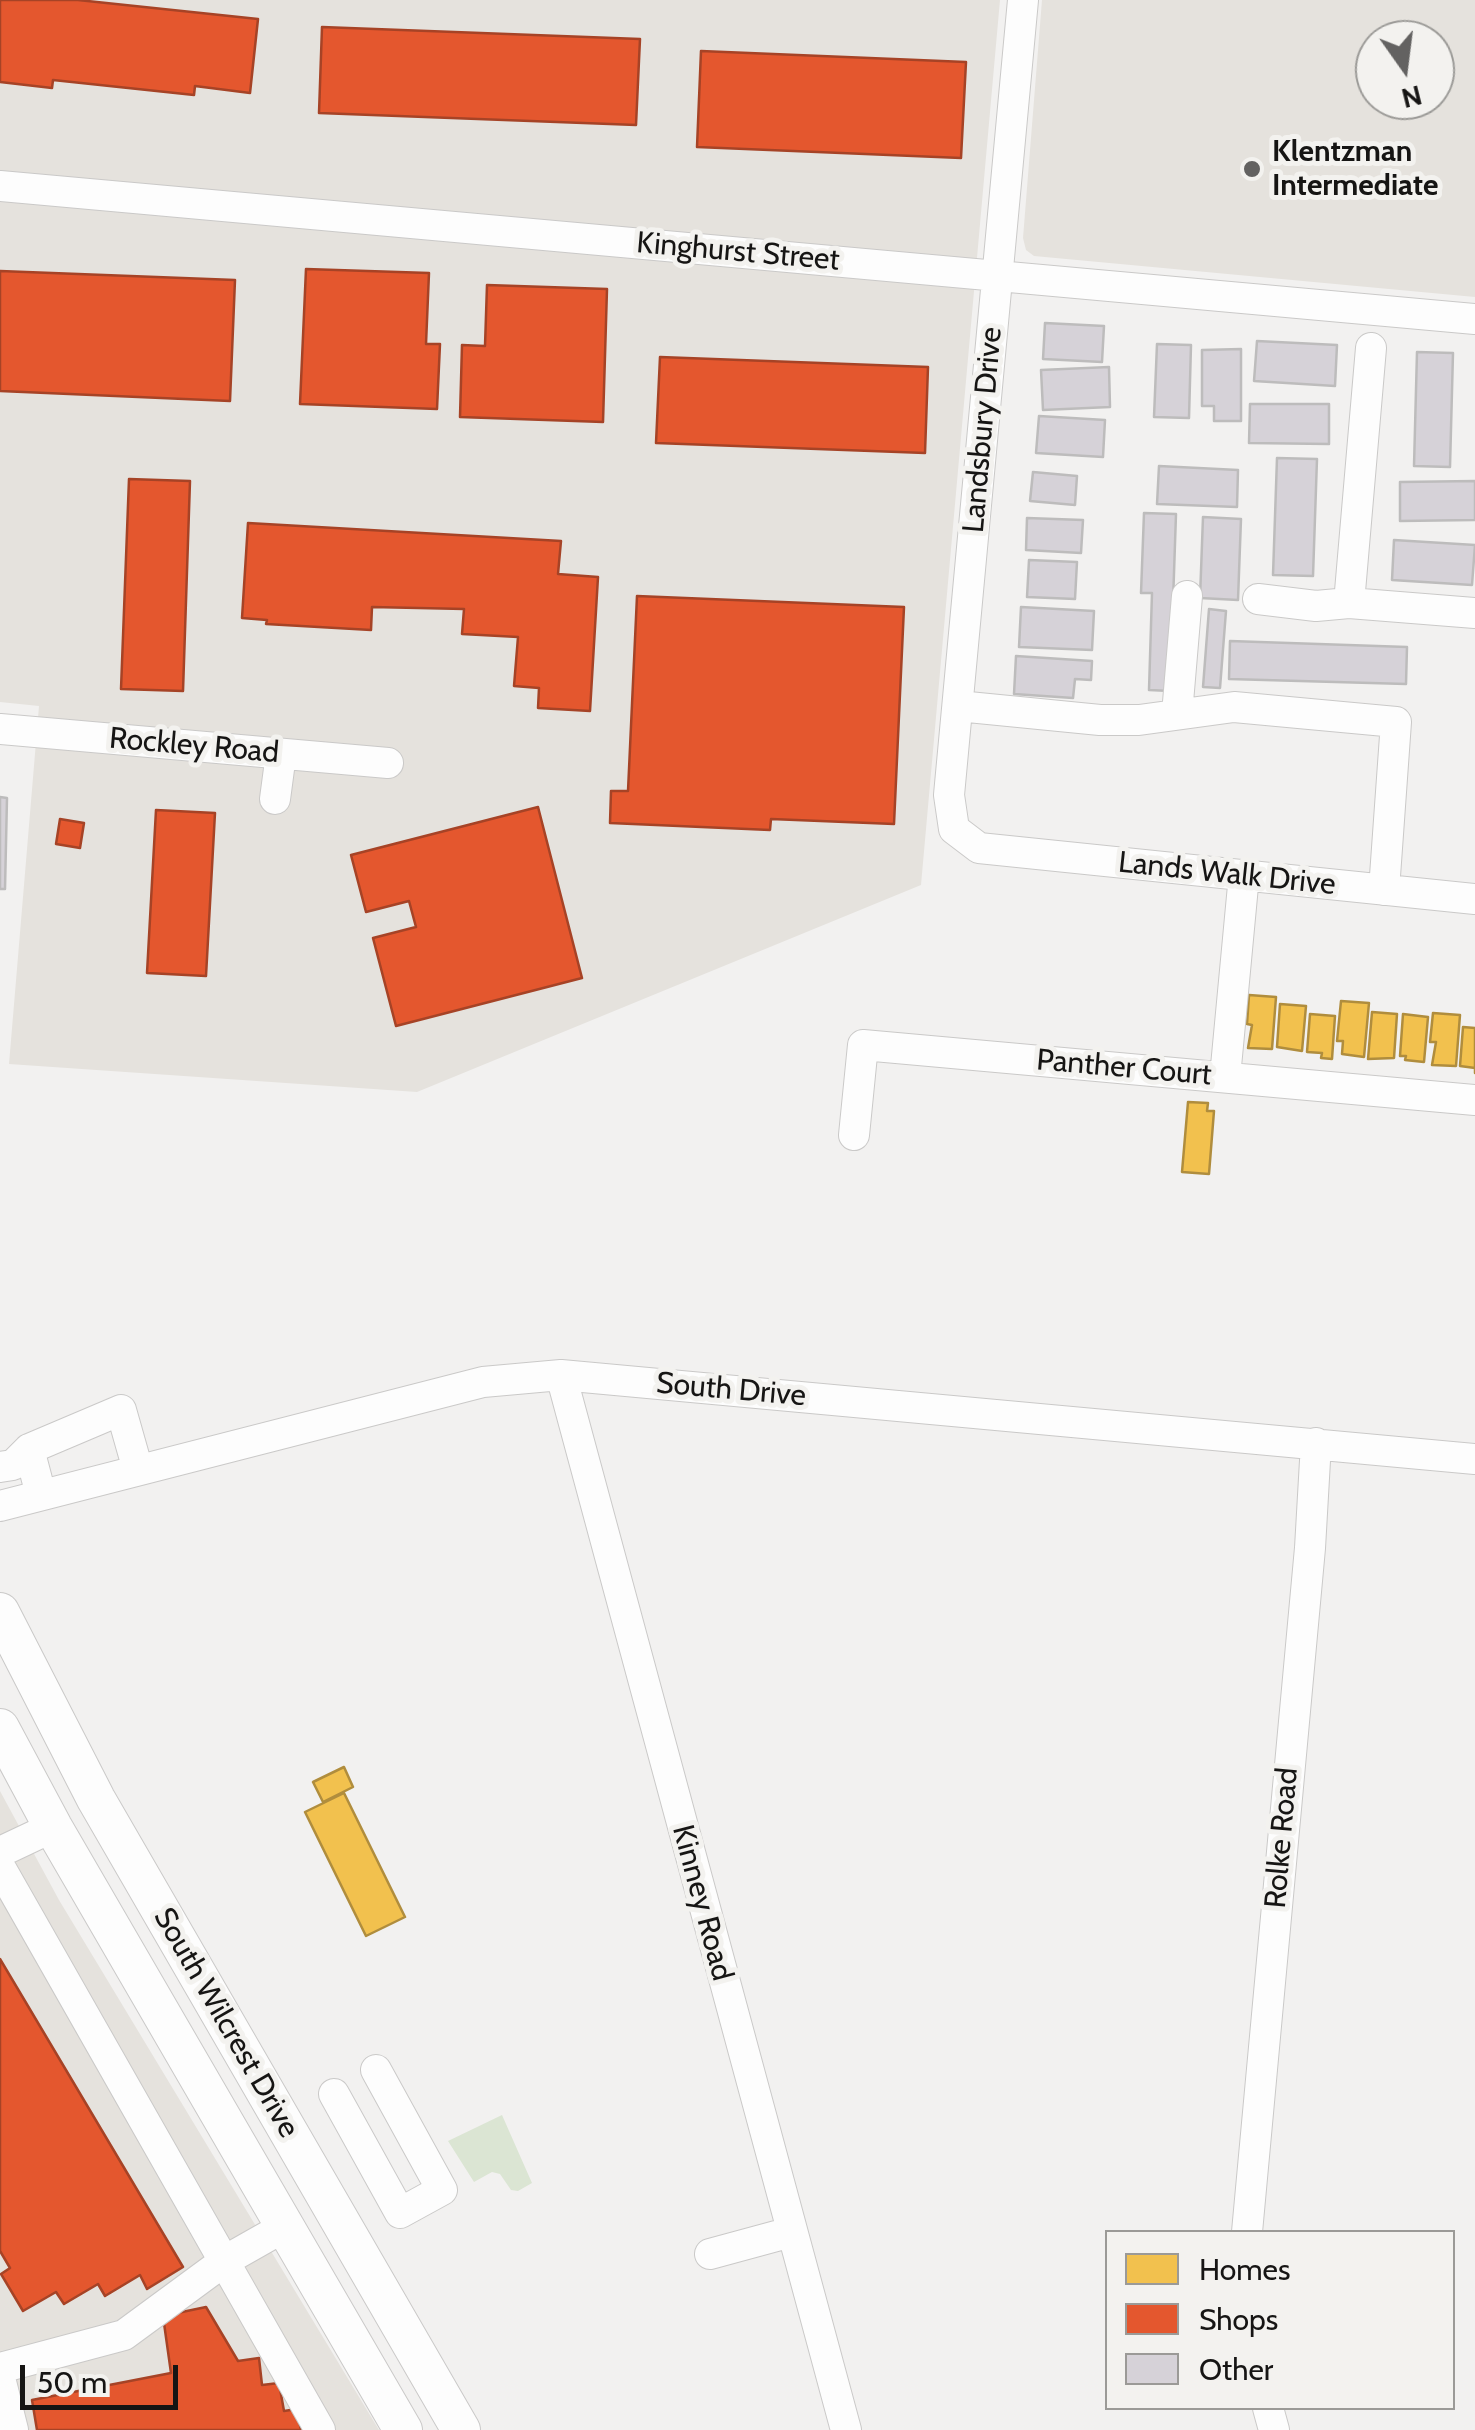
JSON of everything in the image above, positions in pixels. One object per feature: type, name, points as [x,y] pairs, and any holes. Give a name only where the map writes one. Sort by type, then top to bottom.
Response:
[{"type":"main road","name":"South Wilcrest Drive","points":[[0,1612],[96,1799],[461,2430]]},
{"type":"main road","name":"South Wilcrest Drive","points":[[0,1728],[53,1827],[403,2430]]},
{"type":"main road","points":[[53,1827],[96,1799]]},
{"type":"main road","points":[[198,2076],[241,2048]]},
{"type":"main road","points":[[344,2326],[386,2300]]},
{"type":"street","name":"Landsbury Drive","points":[[979,848],[954,829],[949,795],[1022,0]]},
{"type":"street","name":"Kinghurst Street","points":[[0,186],[1475,319]]},
{"type":"street","points":[[1350,603],[1371,348]]},
{"type":"street","points":[[1177,714],[1187,596]]},
{"type":"street","points":[[1258,599],[1316,606],[1350,603],[1475,613]]},
{"type":"street","points":[[958,706],[1100,720],[1139,720],[1234,707],[1396,722],[1384,890]]},
{"type":"street","name":"Rockley Road","points":[[0,729],[388,764]]},
{"type":"street","points":[[275,798],[281,754]]},
{"type":"street","name":"Lands Walk Drive","points":[[979,848],[1475,899]]},
{"type":"street","points":[[1225,1077],[1244,875]]},
{"type":"street","name":"Panther Court","points":[[854,1134],[864,1045],[1475,1100]]},
{"type":"street","name":"South Drive","points":[[0,1506],[484,1382],[561,1375],[1475,1459]]},
{"type":"street","name":"Kinney Road","points":[[561,1375],[846,2430]]},
{"type":"street","points":[[0,1467],[13,1465],[29,1450],[121,1410],[138,1470]]},
{"type":"street","name":"Rolke Road","points":[[1247,2230],[1316,1443]]},
{"type":"street","points":[[29,1450],[40,1495]]},
{"type":"street","points":[[0,1852],[53,1827]]},
{"type":"street","points":[[0,1867],[320,2430]]},
{"type":"street","points":[[334,2094],[400,2214],[442,2190],[376,2070]]},
{"type":"street","points":[[0,2368],[124,2334],[226,2260],[286,2226]]},
{"type":"street","points":[[710,2254],[791,2232]]},
{"type":"street","points":[[0,2378],[13,2430]]},
{"type":"shaded area","points":[[0,0],[1000,0],[921,885],[417,1092],[9,1064],[39,706],[0,702]]},
{"type":"shaded area","name":"Klentzman Intermediate","points":[[1042,0],[1475,0],[1475,297],[1034,256],[1026,250],[1023,238]]},
{"type":"shaded area","points":[[0,1791],[59,1900],[379,2430],[0,2430]]},
{"type":"green space","points":[[502,2115],[532,2183],[518,2191],[511,2190],[500,2174],[492,2172],[474,2182],[448,2141]]},
{"type":"building: Homes","points":[[1249,995],[1276,997],[1272,1049],[1248,1048],[1252,1025],[1247,1024]]},
{"type":"building: Homes","points":[[1341,1001],[1369,1003],[1364,1057],[1342,1054],[1343,1041],[1337,1041]]},
{"type":"building: Homes","points":[[1280,1004],[1306,1006],[1302,1051],[1277,1047]]},
{"type":"building: Homes","points":[[1372,1012],[1397,1014],[1394,1058],[1368,1059]]},
{"type":"building: Homes","points":[[1433,1013],[1460,1015],[1456,1066],[1432,1065],[1436,1042],[1430,1042]]},
{"type":"building: Homes","points":[[1310,1014],[1335,1016],[1332,1059],[1321,1058],[1322,1053],[1307,1052]]},
{"type":"building: Homes","points":[[1403,1014],[1428,1017],[1424,1062],[1400,1056]]},
{"type":"building: Homes","points":[[1463,1027],[1475,1028],[1475,1068],[1460,1066]]},
{"type":"building: Homes","points":[[1188,1102],[1208,1103],[1207,1111],[1214,1111],[1209,1174],[1182,1172]]},
{"type":"building: Homes","points":[[344,1767],[353,1787],[323,1802],[313,1782]]},
{"type":"building: Homes","points":[[344,1793],[405,1917],[366,1936],[305,1812]]},
{"type":"building: Shops","points":[[0,0],[78,0],[258,19],[250,93],[195,86],[194,95],[53,80],[52,88],[0,82]]},
{"type":"building: Shops","points":[[322,27],[640,39],[636,125],[319,113]]},
{"type":"building: Shops","points":[[701,51],[966,62],[961,158],[697,147]]},
{"type":"building: Shops","points":[[306,269],[429,273],[426,344],[440,344],[437,409],[300,404]]},
{"type":"building: Shops","points":[[0,271],[235,280],[230,401],[0,391]]},
{"type":"building: Shops","points":[[487,285],[607,289],[603,422],[460,417],[462,345],[485,346]]},
{"type":"building: Shops","points":[[660,357],[928,367],[925,453],[656,443]]},
{"type":"building: Shops","points":[[129,479],[190,481],[183,691],[121,689]]},
{"type":"building: Shops","points":[[248,523],[561,541],[558,574],[598,577],[590,711],[538,708],[539,688],[514,686],[518,637],[462,634],[464,609],[372,607],[371,630],[266,624],[267,620],[242,618]]},
{"type":"building: Shops","points":[[637,596],[904,607],[894,824],[771,819],[770,830],[610,823],[611,791],[628,791]]},
{"type":"building: Shops","points":[[538,807],[582,978],[396,1026],[373,938],[416,927],[409,901],[366,912],[351,855]]},
{"type":"building: Shops","points":[[156,810],[215,813],[206,976],[147,973]]},
{"type":"building: Shops","points":[[60,819],[84,823],[80,848],[56,844]]},
{"type":"building: Shops","points":[[0,1959],[183,2267],[147,2289],[140,2275],[105,2296],[98,2284],[64,2304],[56,2292],[23,2311],[1,2274],[10,2268],[0,2251]]},
{"type":"building: Shops","points":[[206,2307],[238,2361],[259,2358],[262,2385],[279,2383],[284,2411],[297,2409],[301,2430],[37,2430],[32,2400],[171,2373],[163,2316]]},
{"type":"building: Other","points":[[1045,323],[1104,326],[1102,362],[1043,359]]},
{"type":"building: Other","points":[[1257,341],[1337,345],[1335,386],[1254,381]]},
{"type":"building: Other","points":[[1157,344],[1191,345],[1189,418],[1154,417]]},
{"type":"building: Other","points":[[1241,349],[1241,421],[1214,421],[1214,406],[1202,406],[1202,350]]},
{"type":"building: Other","points":[[1417,352],[1453,353],[1450,467],[1414,466]]},
{"type":"building: Other","points":[[1109,367],[1110,407],[1043,410],[1041,370]]},
{"type":"building: Other","points":[[1250,404],[1329,404],[1329,444],[1249,443]]},
{"type":"building: Other","points":[[1039,416],[1105,420],[1103,457],[1036,453]]},
{"type":"building: Other","points":[[1277,458],[1317,459],[1313,576],[1273,575]]},
{"type":"building: Other","points":[[1159,466],[1238,470],[1237,507],[1157,504]]},
{"type":"building: Other","points":[[1033,472],[1077,476],[1075,505],[1030,501]]},
{"type":"building: Other","points":[[1475,481],[1475,520],[1400,521],[1400,482]]},
{"type":"building: Other","points":[[1144,513],[1176,514],[1170,691],[1149,690],[1152,593],[1141,593]]},
{"type":"building: Other","points":[[1203,517],[1241,519],[1238,600],[1200,598]]},
{"type":"building: Other","points":[[1027,518],[1083,520],[1081,553],[1026,550]]},
{"type":"building: Other","points":[[1394,540],[1475,545],[1472,585],[1392,580]]},
{"type":"building: Other","points":[[1029,560],[1077,562],[1075,599],[1027,597]]},
{"type":"building: Other","points":[[1021,607],[1094,611],[1092,650],[1019,647]]},
{"type":"building: Other","points":[[1209,609],[1226,611],[1220,688],[1203,687]]},
{"type":"building: Other","points":[[1230,641],[1407,647],[1406,684],[1229,679]]},
{"type":"building: Other","points":[[1016,656],[1092,661],[1091,680],[1075,679],[1073,698],[1014,694]]},
{"type":"building: Other","points":[[0,797],[7,798],[5,889],[0,889]]},
{"type":"place","name":"Klentzman Intermediate","points":[[1252,169]]}]
